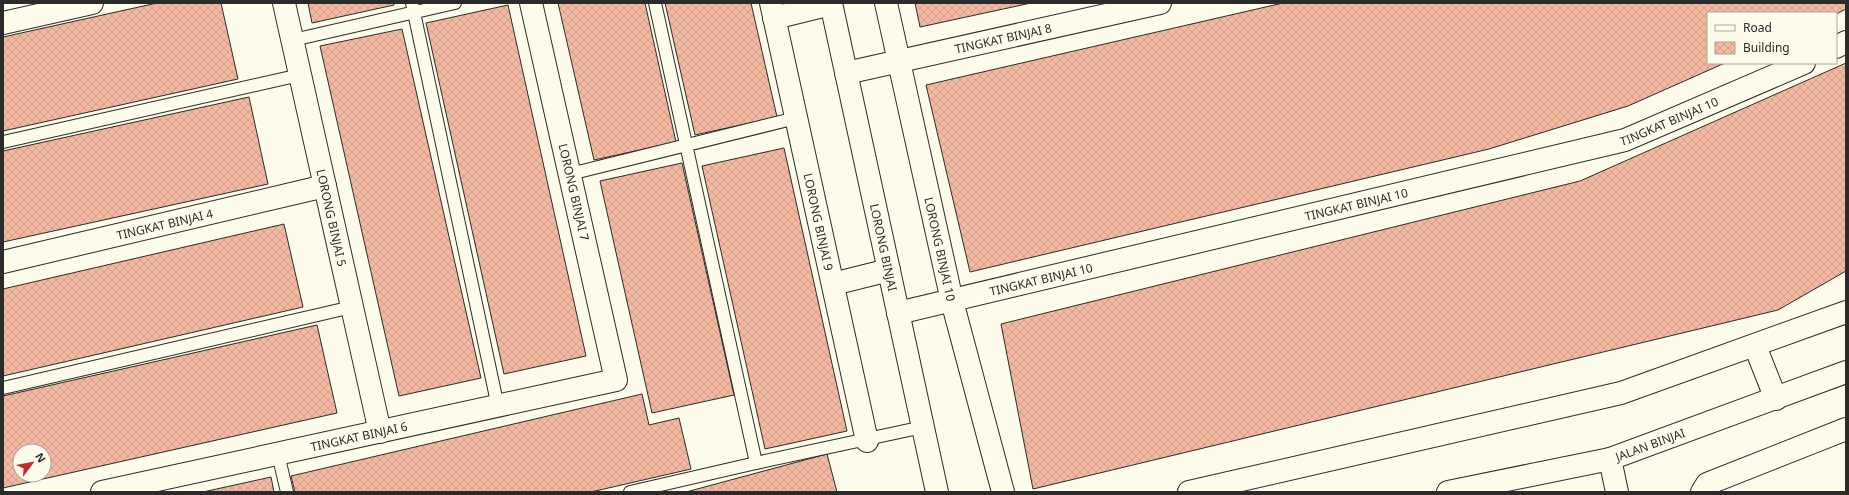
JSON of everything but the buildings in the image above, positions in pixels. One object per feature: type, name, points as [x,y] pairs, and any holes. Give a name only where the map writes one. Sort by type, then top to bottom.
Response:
[{"type":"street","points":[[3,23],[31,10],[92,3]]},
{"type":"street","name":"LORONG BINJAI 5","points":[[284,3],[380,432]]},
{"type":"street","name":"LORONG BINJAI 7","points":[[531,3],[616,380]]},
{"type":"street","points":[[772,10],[831,3]]},
{"type":"street","name":"LORONG BINJAI","points":[[831,3],[937,492]]},
{"type":"street","name":"LORONG BINJAI 10","points":[[886,3],[952,301],[1003,492]]},
{"type":"street","name":"TINGKAT BINJAI 8","points":[[846,73],[1129,6],[1160,3]]},
{"type":"street","name":"LORONG BINJAI 9","points":[[772,10],[867,440]]},
{"type":"street","points":[[1837,46],[1846,42]]},
{"type":"street","name":"TINGKAT BINJAI 10","points":[[898,313],[1625,140],[1802,64]]},
{"type":"street","name":"TINGKAT BINJAI 4","points":[[3,262],[325,186]]},
{"type":"street","points":[[833,284],[889,270]]},
{"type":"street","points":[[1189,492],[1621,393],[1846,312]]},
{"type":"street","points":[[1755,346],[1776,399]]},
{"type":"street","name":"JALAN BINJAI","points":[[1453,491],[1610,460],[1846,372]]},
{"type":"street","name":"TINGKAT BINJAI 6","points":[[102,492],[616,380]]},
{"type":"street","points":[[1702,492],[1707,484],[1846,429]]},
{"type":"street","points":[[1610,460],[1617,492]]},
{"type":"lane","points":[[293,40],[413,8],[455,3]]},
{"type":"lane","points":[[655,3],[756,463]]},
{"type":"lane","points":[[413,8],[498,406]]},
{"type":"lane","points":[[3,142],[300,75]]},
{"type":"lane","points":[[570,174],[796,118]]},
{"type":"lane","points":[[3,388],[352,307]]},
{"type":"lane","points":[[630,492],[923,427]]},
{"type":"lane","points":[[278,454],[287,492]]}]
